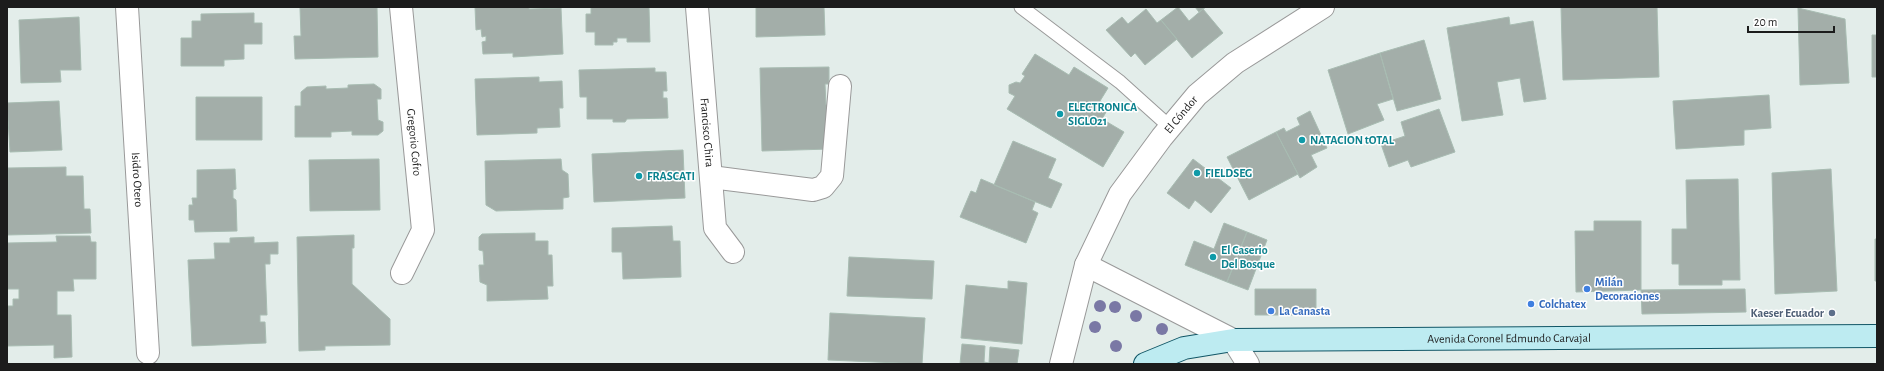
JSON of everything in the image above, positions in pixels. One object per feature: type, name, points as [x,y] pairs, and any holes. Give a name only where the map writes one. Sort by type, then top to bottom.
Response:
[{"type":"main road","name":"Avenida Coronel Edmundo Carvajal","points":[[1145,364],[1184,348],[1232,340],[1877,336]]},
{"type":"street","name":"Isidro Otero","points":[[127,7],[148,353]]},
{"type":"street","name":"Gregorio Cofro","points":[[400,7],[423,230],[402,273]]},
{"type":"street","name":"Francisco Chira","points":[[697,7],[715,228],[733,252]]},
{"type":"street","name":"El Cóndor","points":[[1061,364],[1086,265],[1120,194],[1170,127],[1197,95],[1235,63],[1323,7]]},
{"type":"street","points":[[710,177],[813,190],[823,187],[832,176],[840,86]]},
{"type":"street","points":[[1086,265],[1232,340],[1248,364]]},
{"type":"lane","points":[[1021,7],[1120,82],[1170,127]]},
{"type":"building","points":[[377,7],[378,57],[295,59],[294,36],[301,36],[300,8]]},
{"type":"building","points":[[475,7],[529,7],[529,9],[561,8],[563,54],[513,57],[513,53],[483,54],[482,42],[486,41],[486,36],[482,37],[481,29],[476,30]]},
{"type":"building","points":[[591,7],[649,7],[650,42],[627,42],[627,38],[617,38],[617,42],[613,42],[613,45],[595,45],[595,32],[586,32],[586,14],[591,14]]},
{"type":"building","points":[[756,7],[824,7],[825,35],[756,37]]},
{"type":"building","points":[[1178,7],[1189,21],[1203,9],[1223,33],[1192,58],[1161,20]]},
{"type":"building","points":[[1195,7],[1206,7],[1199,12]]},
{"type":"building","points":[[1561,7],[1657,7],[1659,77],[1563,80]]},
{"type":"building","points":[[1798,8],[1845,19],[1849,83],[1800,85]]},
{"type":"building","points":[[1146,9],[1157,23],[1161,20],[1177,39],[1145,65],[1135,53],[1131,57],[1106,30],[1122,17],[1128,24]]},
{"type":"building","points":[[254,13],[254,23],[262,23],[262,44],[244,44],[244,59],[224,60],[224,66],[181,66],[181,38],[192,38],[192,21],[201,21],[201,14]]},
{"type":"building","points":[[79,17],[81,70],[60,70],[61,82],[21,83],[19,20]]},
{"type":"building","points":[[1509,17],[1510,25],[1533,21],[1546,99],[1524,102],[1520,78],[1497,82],[1503,115],[1462,121],[1447,28]]},
{"type":"building","points":[[1872,35],[1877,35],[1877,77],[1872,77]]},
{"type":"building","points":[[1424,40],[1441,99],[1397,111],[1380,53]]},
{"type":"building","points":[[1380,53],[1393,99],[1377,104],[1384,120],[1348,134],[1328,70]]},
{"type":"building","name":"ELECTRONICA SIGLO21","points":[[1035,54],[1069,75],[1074,67],[1108,88],[1100,101],[1109,107],[1102,119],[1124,132],[1103,167],[1007,109],[1015,96],[1009,93],[1009,85],[1016,82],[1020,83],[1025,76],[1022,74]]},
{"type":"building","points":[[829,67],[829,84],[825,84],[826,105],[829,105],[830,149],[762,151],[760,68]]},
{"type":"building","points":[[655,68],[655,72],[666,72],[667,91],[663,91],[663,98],[667,98],[668,118],[627,119],[625,122],[613,122],[613,119],[587,119],[587,97],[580,97],[579,70]]},
{"type":"building","points":[[539,77],[539,82],[562,81],[563,108],[559,108],[560,127],[537,128],[537,133],[477,135],[475,79]]},
{"type":"building","points":[[374,84],[381,89],[381,99],[377,99],[378,120],[383,122],[383,131],[378,135],[352,135],[352,131],[331,132],[331,137],[295,137],[295,106],[301,106],[301,92],[307,87],[326,86],[326,89],[348,88],[348,85]]},
{"type":"building","points":[[1769,95],[1771,128],[1744,130],[1744,145],[1676,149],[1673,101]]},
{"type":"building","points":[[196,97],[262,97],[262,140],[196,140]]},
{"type":"building","points":[[59,101],[62,150],[10,152],[7,103]]},
{"type":"building","points":[[1439,109],[1455,152],[1411,167],[1408,160],[1389,167],[1381,144],[1405,136],[1401,122]]},
{"type":"building","name":"NATACION tOTAL","points":[[1310,111],[1327,148],[1311,155],[1317,167],[1300,178],[1276,132],[1284,128],[1286,132],[1300,125],[1297,118]]},
{"type":"building","points":[[1276,132],[1298,174],[1249,200],[1227,157]]},
{"type":"building","points":[[1013,141],[1056,159],[1048,178],[1062,184],[1051,208],[994,185]]},
{"type":"building","name":"FRASCATI","points":[[683,150],[685,198],[594,202],[592,154]]},
{"type":"building","points":[[379,159],[380,210],[310,211],[309,160]]},
{"type":"building","points":[[561,159],[562,170],[568,174],[569,197],[563,198],[563,209],[496,211],[486,205],[485,161]]},
{"type":"building","name":"FIELDSEG","points":[[1193,159],[1231,188],[1211,213],[1195,200],[1189,209],[1167,193]]},
{"type":"building","points":[[66,167],[66,176],[83,176],[84,209],[90,209],[91,233],[7,235],[8,168]]},
{"type":"building","points":[[235,169],[236,189],[233,190],[233,198],[236,200],[237,231],[195,232],[194,220],[189,220],[189,205],[193,205],[192,198],[197,198],[197,170]]},
{"type":"building","points":[[1831,169],[1837,291],[1775,294],[1772,173]]},
{"type":"building","points":[[981,179],[1035,202],[1032,210],[1038,213],[1026,243],[960,217],[971,191],[976,193]]},
{"type":"building","points":[[1738,179],[1740,280],[1722,280],[1722,285],[1679,285],[1679,264],[1672,264],[1672,229],[1687,229],[1686,180]]},
{"type":"building","points":[[1594,221],[1641,221],[1641,290],[1576,292],[1575,231],[1594,231]]},
{"type":"building","name":"El Caserio Del Bosque","points":[[1224,223],[1247,232],[1227,282],[1185,265],[1194,241],[1214,249]]},
{"type":"building","points":[[672,226],[673,241],[680,241],[681,277],[623,279],[622,252],[612,252],[612,228]]},
{"type":"building","points":[[1247,232],[1267,240],[1248,290],[1227,282]]},
{"type":"building","points":[[535,233],[535,241],[548,241],[548,255],[552,255],[553,286],[547,286],[548,299],[487,301],[487,285],[480,282],[479,265],[484,265],[483,251],[479,250],[479,237],[482,234]]},
{"type":"building","points":[[354,235],[354,248],[352,248],[352,284],[390,319],[390,345],[325,346],[325,350],[299,351],[297,237]]},
{"type":"building","points":[[56,236],[90,236],[91,242],[96,242],[96,279],[73,279],[74,291],[57,291],[57,315],[71,315],[72,357],[54,358],[54,345],[7,346],[7,306],[13,306],[13,299],[19,299],[19,289],[7,289],[7,243],[57,242]]},
{"type":"building","points":[[254,237],[254,243],[278,242],[278,254],[270,254],[270,264],[265,264],[267,315],[260,315],[260,322],[265,322],[266,343],[192,346],[188,260],[215,259],[214,243],[230,243],[230,238]]},
{"type":"building","points":[[1875,239],[1877,239],[1877,281],[1875,281]]},
{"type":"building","points":[[849,257],[934,261],[932,299],[847,296]]},
{"type":"building","points":[[1008,281],[1027,283],[1022,344],[961,338],[966,285],[1008,289]]},
{"type":"building","points":[[1255,289],[1316,289],[1316,315],[1255,315]]},
{"type":"building","points":[[1745,289],[1746,312],[1642,314],[1641,290]]},
{"type":"building","points":[[830,313],[925,318],[922,364],[828,360]]},
{"type":"building","points":[[962,344],[985,346],[984,362],[989,363],[990,347],[1019,350],[1017,364],[960,364]]},
{"type":"place","name":"ELECTRONICA SIGLO21","points":[[1060,114]]},
{"type":"place","name":"NATACION tOTAL","points":[[1302,140]]},
{"type":"place","name":"FIELDSEG","points":[[1197,173]]},
{"type":"place","name":"FRASCATI","points":[[639,176]]},
{"type":"place","name":"El Caserio Del Bosque","points":[[1213,257]]},
{"type":"place","name":"Milán Decoraciones","points":[[1587,289]]},
{"type":"place","name":"Colchatex","points":[[1531,304]]},
{"type":"place","name":"La Canasta","points":[[1271,311]]},
{"type":"place","name":"Kaeser Ecuador","points":[[1832,313]]}]
